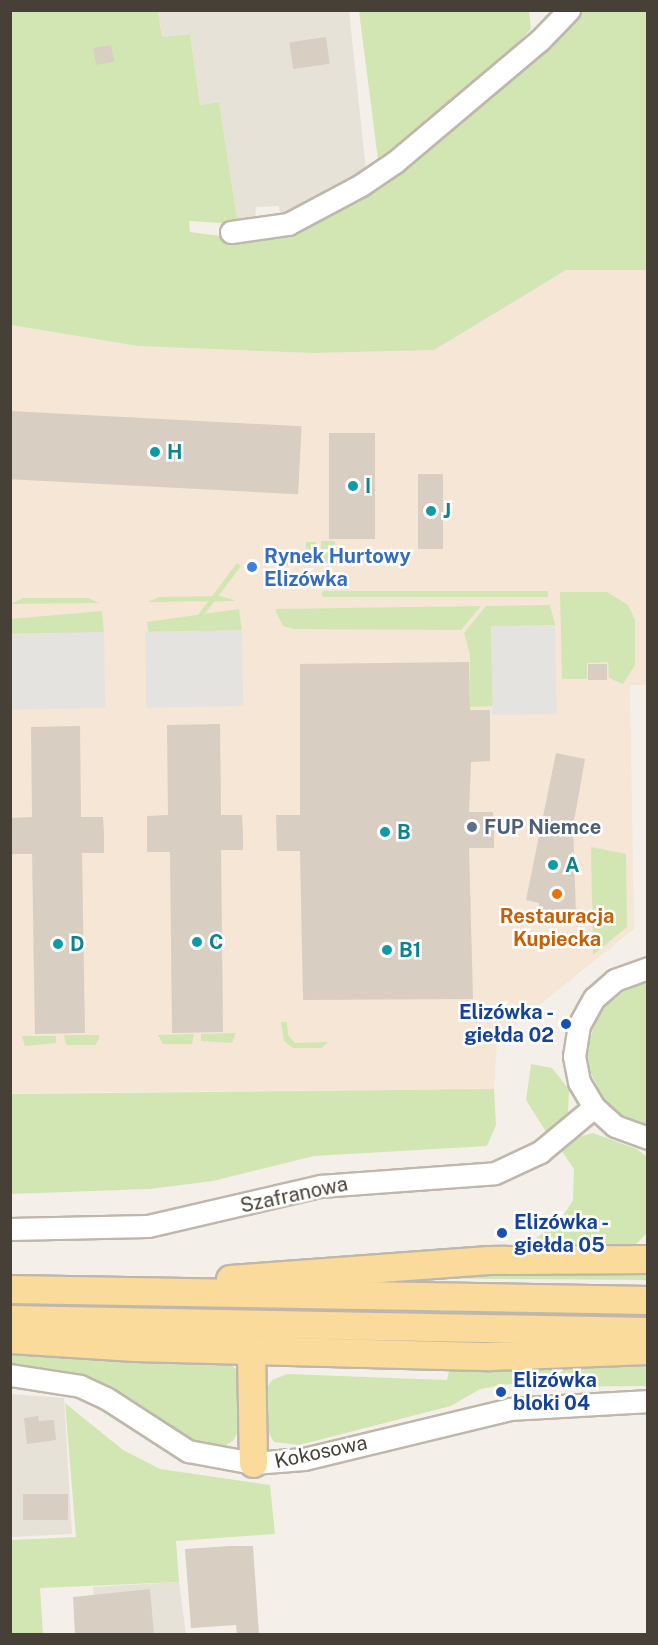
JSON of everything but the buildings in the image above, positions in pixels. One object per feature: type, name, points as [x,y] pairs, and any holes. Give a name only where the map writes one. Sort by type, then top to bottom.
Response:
[{"type":"main road","points":[[122,1291],[252,1276],[488,1260],[648,1259]]},
{"type":"main road","points":[[10,1289],[648,1300]]},
{"type":"main road","points":[[10,1319],[648,1331]]},
{"type":"main road","points":[[10,1339],[251,1350],[490,1356],[648,1350]]},
{"type":"main road","points":[[251,1350],[253,1463]]},
{"type":"street","points":[[231,232],[288,224],[361,185],[395,162],[540,40],[569,10]]},
{"type":"street","points":[[648,968],[626,974],[604,988],[579,1025],[576,1069],[594,1107],[615,1126],[648,1138]]},
{"type":"street","name":"Szafranowa","points":[[10,1229],[148,1226],[320,1186],[495,1173],[540,1152],[594,1107]]},
{"type":"street","name":"Kokosowa","points":[[10,1375],[56,1380],[89,1390],[188,1451],[253,1463],[304,1459],[510,1409],[648,1401]]},
{"type":"shaded area","points":[[158,11],[349,11],[366,170],[281,221],[279,206],[256,207],[255,222],[238,224],[219,102],[200,105],[190,34],[162,37]]},
{"type":"shaded area","points":[[566,270],[647,270],[648,685],[630,685],[634,929],[497,1039],[494,1089],[11,1093],[10,325],[138,346],[312,353],[433,350]]},
{"type":"shaded area","points":[[555,625],[557,714],[493,715],[491,626]]},
{"type":"shaded area","points":[[242,630],[243,706],[146,708],[145,632]]},
{"type":"shaded area","points":[[104,632],[105,708],[12,710],[11,634]]},
{"type":"shaded area","points":[[11,1394],[64,1398],[72,1534],[11,1537]]},
{"type":"shaded area","points":[[179,1582],[186,1634],[96,1634],[93,1587]]},
{"type":"green space","points":[[10,11],[158,11],[162,37],[190,34],[200,105],[219,102],[238,224],[189,221],[190,232],[251,240],[361,185],[569,11],[647,11],[647,270],[566,270],[434,350],[312,353],[138,346],[11,325]]},
{"type":"green space","points":[[359,11],[529,11],[531,29],[492,71],[378,160]]},
{"type":"green space","points":[[321,541],[335,541],[336,565],[325,565],[321,560]]},
{"type":"green space","points":[[306,542],[316,542],[316,559],[312,565],[275,566],[274,563],[305,562]]},
{"type":"green space","points":[[237,563],[241,566],[185,640],[181,637]]},
{"type":"green space","points":[[322,591],[548,591],[548,597],[322,597]]},
{"type":"green space","points":[[560,592],[607,592],[628,605],[635,620],[635,665],[623,684],[609,678],[608,662],[587,663],[587,679],[562,679]]},
{"type":"green space","points":[[221,596],[236,601],[148,602],[159,597]]},
{"type":"green space","points":[[23,598],[88,598],[99,603],[11,604]]},
{"type":"green space","points":[[550,605],[555,625],[491,627],[493,706],[470,707],[470,655],[464,633],[486,606]]},
{"type":"green space","points":[[481,606],[461,630],[294,629],[283,626],[276,612],[276,609]]},
{"type":"green space","points":[[239,609],[242,630],[150,643],[147,622]]},
{"type":"green space","points":[[102,611],[104,632],[12,640],[10,619]]},
{"type":"green space","points":[[591,847],[626,854],[627,927],[593,955]]},
{"type":"green space","points":[[648,982],[647,1125],[627,1119],[602,1098],[589,1069],[587,1052],[595,1021],[604,1007],[630,987]]},
{"type":"green space","points":[[281,1022],[287,1022],[288,1035],[295,1043],[328,1042],[322,1048],[293,1048],[284,1041]]},
{"type":"green space","points":[[236,1033],[232,1043],[201,1041],[201,1034]]},
{"type":"green space","points":[[194,1034],[192,1044],[163,1044],[158,1035]]},
{"type":"green space","points":[[64,1035],[99,1035],[99,1039],[95,1045],[66,1045]]},
{"type":"green space","points":[[22,1036],[56,1036],[56,1043],[25,1046]]},
{"type":"green space","points":[[531,1064],[552,1068],[569,1089],[568,1114],[548,1135],[526,1100]]},
{"type":"green space","points":[[494,1089],[496,1125],[487,1146],[314,1156],[213,1181],[150,1189],[11,1194],[11,1094]]},
{"type":"green space","points":[[593,1133],[637,1149],[647,1157],[646,1234],[634,1246],[584,1247],[532,1241],[560,1221],[573,1200],[574,1169],[561,1150],[575,1138]]},
{"type":"green space","points":[[648,1268],[647,1280],[386,1278],[456,1272]]},
{"type":"green space","points":[[11,1298],[647,1309],[647,1318],[11,1307]]},
{"type":"green space","points":[[10,1351],[221,1358],[239,1371],[241,1426],[233,1441],[220,1449],[187,1442],[100,1383],[77,1374],[11,1366]]},
{"type":"green space","points":[[647,1362],[647,1386],[533,1387],[528,1381],[480,1389],[451,1406],[299,1445],[274,1442],[266,1429],[266,1389],[272,1380],[287,1374],[447,1380],[449,1371]]},
{"type":"green space","points":[[65,1403],[123,1450],[160,1469],[270,1485],[275,1534],[176,1541],[179,1582],[40,1588],[43,1634],[11,1634],[11,1540],[76,1537]]},
{"type":"place","name":"H","points":[[155,452]]},
{"type":"place","name":"I","points":[[353,486]]},
{"type":"place","name":"J","points":[[431,511]]},
{"type":"place","name":"Rynek Hurtowy Elizówka","points":[[252,567]]},
{"type":"place","name":"FUP Niemce","points":[[472,827]]},
{"type":"place","name":"B","points":[[385,832]]},
{"type":"place","name":"A","points":[[553,865]]},
{"type":"place","name":"Restauracja Kupiecka","points":[[557,894]]},
{"type":"place","name":"C","points":[[197,942]]},
{"type":"place","name":"D","points":[[58,944]]},
{"type":"place","name":"B1","points":[[387,950]]},
{"type":"place","name":"Elizówka - giełda 02","points":[[566,1024]]},
{"type":"place","name":"Elizówka - giełda 05","points":[[502,1233]]},
{"type":"place","name":"Elizówka bloki 04","points":[[501,1392]]}]
